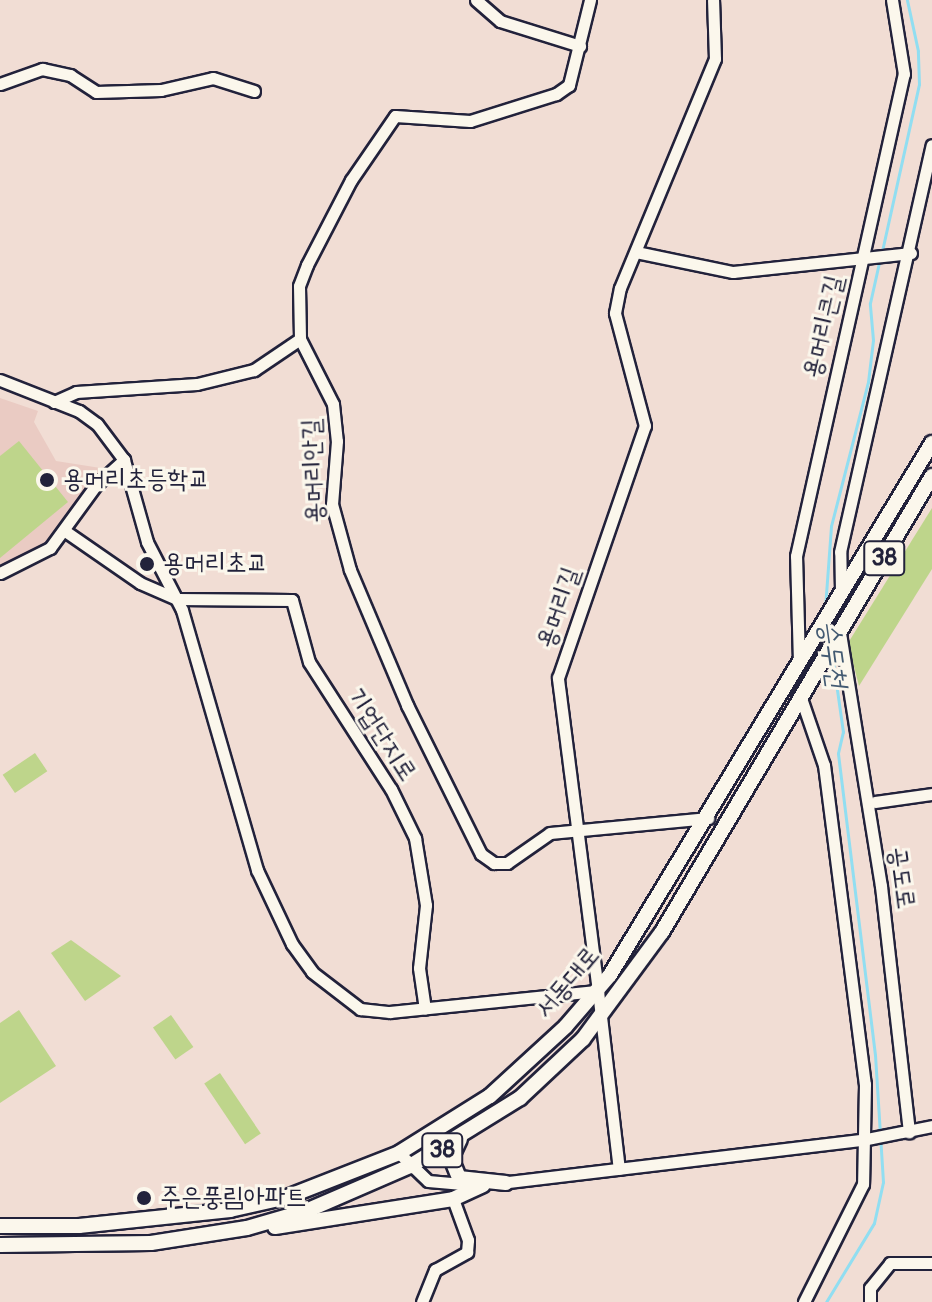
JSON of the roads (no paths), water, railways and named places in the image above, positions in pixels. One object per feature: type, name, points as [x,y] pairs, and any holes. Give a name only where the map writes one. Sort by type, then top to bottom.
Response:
[{"type":"main road","name":"서동대로","points":[[0,1226],[79,1226],[230,1210],[340,1180],[399,1153],[490,1096],[598,991],[709,818],[932,443]]},
{"type":"main road","name":"서동대로","points":[[0,1245],[151,1243],[247,1228],[306,1211],[410,1166],[461,1138],[530,1090],[583,1039],[690,889],[932,476]]},
{"type":"main road","points":[[461,1138],[451,1158],[459,1178],[506,1183]]},
{"type":"main road","points":[[247,1228],[453,1199],[483,1185]]},
{"type":"street","points":[[476,0],[500,21],[580,46]]},
{"type":"street","name":"용머리안길","points":[[590,0],[569,85],[556,94],[470,121],[395,116],[351,180],[307,265],[299,286],[300,339],[333,404],[337,441],[332,504],[350,570],[377,638],[473,841],[494,863],[507,863],[539,836],[709,818]]},
{"type":"street","name":"용머리길","points":[[598,991],[574,831],[558,678],[645,426],[615,313],[636,252],[715,59],[713,0]]},
{"type":"street","name":"용머리큰길","points":[[803,661],[796,556],[868,257],[904,74],[892,0]]},
{"type":"street","points":[[0,84],[42,69],[70,75],[96,92],[161,90],[213,78],[254,91]]},
{"type":"street","points":[[839,595],[840,552],[932,145]]},
{"type":"street","points":[[636,252],[733,272],[907,254]]},
{"type":"street","points":[[54,402],[76,392],[197,384],[254,370],[300,339]]},
{"type":"street","points":[[0,380],[97,424],[124,460],[147,542],[177,599],[257,870],[292,944],[312,972],[360,1009],[425,1009],[598,991],[619,1169]]},
{"type":"street","points":[[0,573],[50,548],[96,485],[124,460]]},
{"type":"street","points":[[65,531],[140,583],[177,599]]},
{"type":"street","name":"기업단지로","points":[[177,599],[292,600],[309,662],[391,789],[415,838],[426,905],[419,968],[425,1009]]},
{"type":"street","name":"공도로","points":[[838,636],[881,886],[904,1133]]},
{"type":"street","points":[[804,1302],[863,1184],[866,1139],[865,1084],[824,765],[805,692]]},
{"type":"street","points":[[875,802],[932,794]]},
{"type":"street","points":[[399,1153],[410,1166],[443,1185],[483,1185],[866,1139],[932,1126]]},
{"type":"street","points":[[422,1302],[435,1270],[467,1252],[468,1240],[453,1199]]},
{"type":"street","points":[[870,1302],[870,1288],[890,1263],[932,1263]]},
{"type":"waterway","name":"승두천","points":[[882,251],[919,84],[918,51],[907,0]]},
{"type":"waterway","name":"승두천","points":[[825,608],[831,526],[868,382],[873,340],[870,303],[880,258]]},
{"type":"waterway","name":"승두천","points":[[826,1302],[874,1223],[883,1182],[875,1055],[838,753],[843,732],[832,655]]},
{"type":"place","name":"용머리초등학교","points":[[47,480]]},
{"type":"place","name":"용머리초교","points":[[147,564]]},
{"type":"place","name":"주은풍림아파트","points":[[144,1198]]}]
